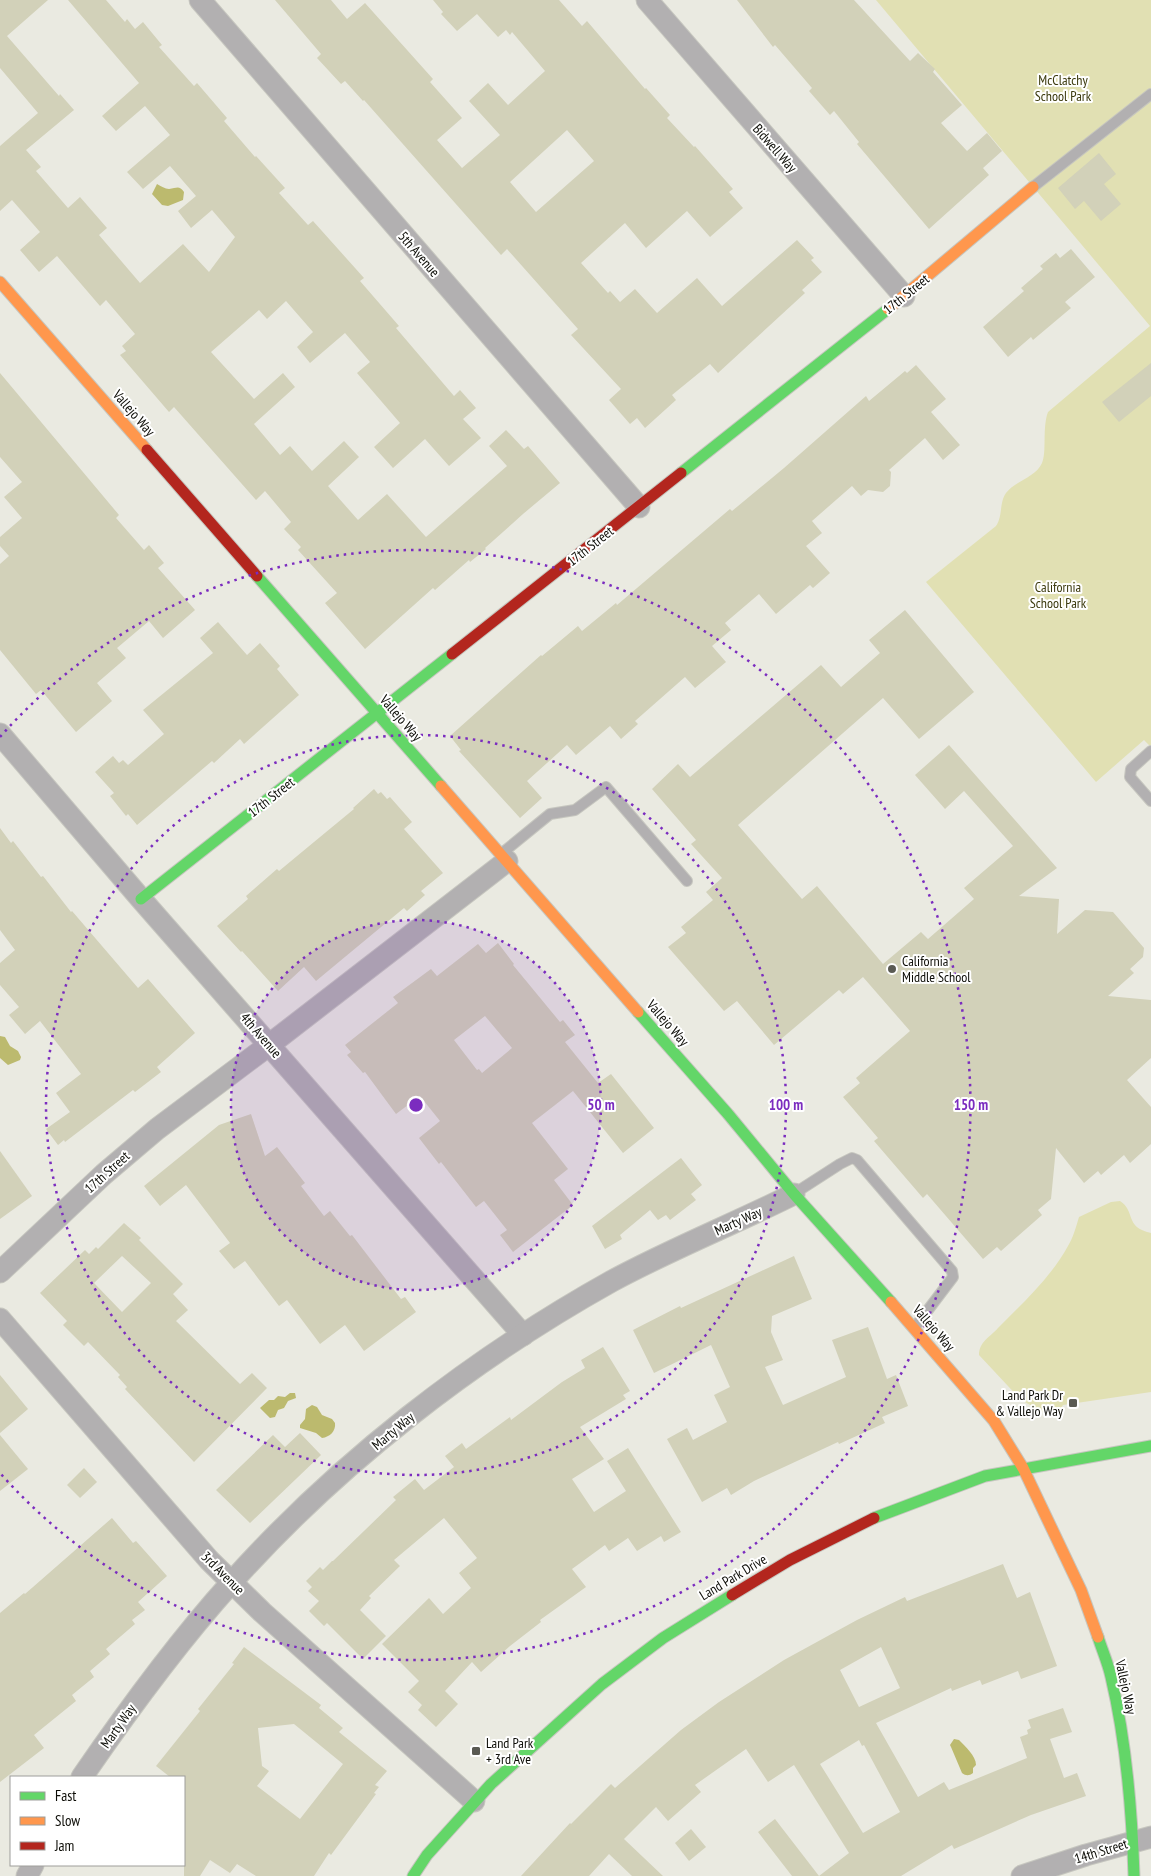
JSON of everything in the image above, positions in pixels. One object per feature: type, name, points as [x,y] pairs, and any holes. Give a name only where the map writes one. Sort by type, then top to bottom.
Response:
[{"type":"street","name":"5th Avenue","points":[[200,0],[639,508]]},
{"type":"street","name":"Bidwell Way","points":[[647,0],[904,296]]},
{"type":"street","name":"17th Street","points":[[141,898],[639,508],[904,296],[1033,187]]},
{"type":"street","name":"Vallejo Way","points":[[0,282],[728,1114],[794,1194],[994,1420],[1023,1468],[1081,1590],[1111,1676],[1123,1748],[1142,1839],[1134,1876]]},
{"type":"street","name":"4th Avenue","points":[[0,734],[523,1335]]},
{"type":"street","name":"17th Street","points":[[0,1272],[104,1174],[150,1136],[269,1045],[504,858]]},
{"type":"street","name":"Marty Way","points":[[83,1776],[123,1717],[231,1583],[284,1528],[388,1433],[457,1380],[523,1335],[613,1281],[677,1248],[794,1194]]},
{"type":"street","name":"3rd Avenue","points":[[0,1319],[184,1532],[231,1583],[474,1801]]},
{"type":"street","name":"Land Park Drive","points":[[412,1876],[427,1855],[474,1801],[539,1738],[602,1684],[663,1638],[790,1560],[872,1519],[985,1476],[1151,1446]]},
{"type":"street","name":"14th Street","points":[[1022,1876],[1142,1839]]},
{"type":"lane","points":[[1033,187],[1151,94]]},
{"type":"lane","points":[[1151,751],[1131,769],[1130,776],[1151,800]]},
{"type":"lane","points":[[504,858],[550,814],[575,810],[606,787],[687,881]]},
{"type":"lane","points":[[794,1194],[840,1164],[852,1158],[857,1160],[952,1271],[953,1277],[914,1328]]},
{"type":"green space","points":[[876,0],[1151,0],[1151,747],[1144,740],[1096,782],[926,582],[996,526],[1000,518],[1002,501],[1006,493],[1039,468],[1044,453],[1045,425],[1048,412],[1150,326]]},
{"type":"green space","points":[[1120,1201],[1128,1209],[1137,1227],[1151,1233],[1151,1392],[1063,1405],[1058,1412],[1043,1412],[1021,1400],[979,1355],[979,1350],[986,1340],[1036,1289],[1053,1268],[1070,1243],[1079,1217],[1111,1202]]},
{"type":"shaded area","points":[[157,184],[168,189],[181,188],[184,192],[183,200],[168,206],[162,205],[152,194]]},
{"type":"shaded area","points":[[0,1036],[5,1037],[10,1046],[18,1051],[21,1057],[20,1060],[8,1065],[0,1058]]},
{"type":"shaded area","points":[[290,1393],[295,1393],[296,1398],[288,1401],[284,1408],[278,1410],[275,1417],[270,1418],[260,1408],[269,1400],[274,1400],[278,1396],[285,1397]]},
{"type":"shaded area","points":[[312,1405],[317,1407],[322,1415],[332,1419],[335,1423],[332,1433],[328,1436],[322,1438],[316,1433],[300,1428],[305,1419],[306,1409]]},
{"type":"shaded area","points":[[954,1739],[959,1740],[970,1751],[976,1762],[973,1773],[970,1775],[962,1773],[950,1745]]},
{"type":"building","points":[[0,0],[48,0],[7,36],[59,96],[60,94],[74,110],[26,150],[41,167],[36,171],[68,208],[80,197],[107,228],[99,235],[140,283],[183,244],[209,272],[235,237],[212,210],[191,228],[178,211],[196,196],[170,166],[143,189],[127,172],[170,135],[145,106],[116,131],[102,116],[139,83],[68,0],[106,0],[125,22],[127,19],[135,29],[143,22],[162,45],[159,47],[194,86],[197,83],[227,118],[224,121],[285,188],[279,193],[308,225],[313,221],[364,278],[360,281],[399,326],[396,328],[454,396],[460,390],[476,408],[463,419],[481,438],[449,466],[425,439],[393,468],[374,447],[400,423],[357,373],[370,362],[345,333],[310,363],[297,347],[313,332],[286,301],[267,319],[259,310],[211,352],[254,399],[283,373],[295,387],[254,424],[280,455],[290,446],[312,471],[344,441],[359,457],[328,486],[358,520],[387,494],[426,537],[507,466],[489,446],[506,430],[524,449],[528,446],[560,483],[486,549],[470,562],[469,560],[435,590],[433,588],[365,649],[325,603],[337,593],[298,550],[301,547],[284,529],[291,522],[265,491],[256,500],[174,407],[169,412],[120,355],[126,351],[122,346],[135,334],[106,300],[100,306],[57,256],[39,272],[20,250],[40,232],[12,200],[0,211],[0,146],[38,113],[0,68]]},
{"type":"building","points":[[275,0],[331,0],[347,19],[365,3],[433,79],[430,82],[462,118],[437,140],[462,168],[500,135],[469,101],[488,83],[508,105],[545,71],[512,32],[510,35],[506,30],[498,37],[477,14],[457,31],[441,14],[443,12],[433,0],[559,0],[582,26],[587,21],[645,89],[670,115],[667,118],[733,189],[729,192],[743,208],[710,237],[687,211],[646,248],[625,223],[581,263],[608,293],[610,291],[620,302],[635,289],[657,313],[697,278],[722,306],[797,240],[814,258],[811,260],[822,272],[802,290],[805,293],[718,373],[710,364],[672,395],[676,400],[645,428],[637,418],[630,424],[609,400],[621,389],[571,335],[578,329],[507,249],[501,255],[364,100],[345,81],[341,84],[317,58],[321,54]],"holes":[[[567,130],[594,161],[536,212],[510,182]]]},
{"type":"building","points":[[737,0],[854,0],[910,61],[918,53],[935,69],[933,72],[962,105],[941,123],[967,151],[987,133],[1002,151],[983,168],[989,175],[929,229],[857,144],[859,142],[834,111],[830,115],[809,91],[812,88],[775,45],[773,47]]},
{"type":"building","points":[[1099,153],[1116,174],[1104,184],[1121,204],[1101,221],[1084,201],[1075,209],[1058,188]]},
{"type":"building","points":[[1071,249],[1095,277],[1065,302],[1071,308],[1033,340],[1031,337],[1008,357],[983,327],[1024,291],[1021,288],[1043,269],[1040,266],[1056,253],[1060,258]]},
{"type":"building","points":[[1151,363],[1151,396],[1119,422],[1102,402]]},
{"type":"building","points":[[916,365],[946,399],[931,412],[960,445],[943,460],[925,438],[889,470],[891,472],[890,486],[883,492],[868,490],[861,496],[852,486],[812,521],[822,533],[806,546],[830,573],[813,588],[810,585],[776,614],[759,594],[725,623],[731,630],[712,646],[726,662],[695,688],[685,677],[635,721],[638,724],[621,739],[610,726],[576,755],[567,745],[527,781],[542,798],[520,818],[459,751],[461,750],[450,736],[541,655],[578,626],[582,631],[616,603],[617,605],[730,509],[732,511],[784,468],[866,396],[869,401],[905,371],[907,373]]},
{"type":"building","points":[[0,373],[119,515],[116,518],[144,550],[149,545],[164,563],[158,568],[195,610],[163,638],[149,621],[117,648],[126,658],[97,683],[112,701],[76,732],[41,690],[36,694],[0,650],[0,564],[9,556],[0,546],[0,537],[22,518],[4,497],[22,482],[0,457]]},
{"type":"building","points":[[905,610],[974,692],[919,739],[883,698],[738,825],[802,899],[817,886],[883,964],[921,932],[928,939],[974,899],[964,888],[1013,846],[964,791],[945,809],[915,775],[949,745],[1057,868],[1019,896],[1059,899],[1057,934],[1085,910],[1113,912],[1144,948],[1143,957],[1130,969],[1134,973],[1108,996],[1151,1000],[1151,1058],[1127,1080],[1151,1107],[1151,1144],[1130,1163],[1124,1155],[1101,1175],[1098,1171],[1084,1183],[1056,1148],[1051,1199],[1038,1210],[1042,1215],[1001,1251],[997,1247],[983,1259],[927,1194],[923,1198],[874,1141],[878,1138],[843,1097],[860,1083],[856,1078],[910,1031],[863,977],[843,994],[839,990],[774,1045],[737,1001],[724,1011],[668,947],[686,933],[681,927],[713,900],[706,892],[722,878],[691,844],[696,840],[652,789],[678,764],[690,777],[821,665],[841,687],[880,653],[869,640]]},
{"type":"building","points":[[218,622],[247,655],[260,643],[280,666],[277,669],[299,695],[244,744],[240,739],[214,763],[212,761],[137,825],[128,814],[126,816],[110,796],[114,793],[95,772],[113,756],[119,763],[123,760],[128,765],[164,734],[143,710],[213,653],[200,638]]},
{"type":"building","points":[[374,789],[378,794],[381,792],[387,799],[390,797],[412,822],[404,829],[443,873],[421,891],[425,895],[407,911],[404,908],[316,981],[304,967],[278,991],[217,926],[248,899],[246,896],[277,869],[279,871],[354,809]]},
{"type":"building","points":[[0,828],[138,988],[148,979],[195,1033],[157,1067],[161,1072],[135,1092],[133,1090],[65,1142],[64,1140],[58,1145],[46,1129],[70,1112],[56,1093],[81,1074],[40,1021],[25,1034],[9,1015],[19,1007],[0,985],[0,963],[15,950],[0,930]]},
{"type":"building","points":[[498,943],[513,965],[560,1022],[563,1020],[575,1035],[565,1042],[598,1083],[611,1074],[654,1128],[623,1153],[573,1091],[532,1123],[568,1169],[554,1180],[573,1205],[513,1252],[500,1235],[507,1230],[484,1201],[476,1207],[441,1162],[439,1164],[419,1138],[440,1121],[420,1096],[396,1114],[365,1072],[363,1073],[347,1055],[351,1052],[345,1045],[398,1003],[393,997],[431,969],[437,976],[478,944],[486,953]],"holes":[[[485,1016],[512,1048],[482,1073],[479,1069],[477,1070],[454,1040]]]},
{"type":"building","points":[[251,1114],[265,1156],[277,1147],[305,1183],[301,1186],[324,1216],[330,1211],[350,1236],[352,1235],[401,1299],[405,1297],[416,1312],[364,1351],[345,1325],[320,1344],[287,1300],[279,1306],[245,1261],[234,1269],[219,1251],[230,1243],[186,1185],[160,1206],[144,1186],[219,1125]]},
{"type":"building","points":[[0,1151],[32,1196],[0,1219]]},
{"type":"building","points":[[681,1158],[702,1185],[691,1194],[696,1200],[670,1220],[666,1215],[658,1220],[650,1210],[620,1235],[622,1239],[605,1249],[592,1226]]},
{"type":"building","points":[[124,1223],[141,1238],[139,1240],[183,1284],[173,1294],[188,1310],[176,1321],[240,1384],[252,1373],[267,1388],[194,1462],[125,1389],[127,1387],[118,1377],[120,1375],[88,1342],[84,1346],[63,1325],[67,1321],[40,1293],[85,1250],[89,1254],[96,1247],[98,1249]],"holes":[[[122,1256],[151,1283],[122,1312],[94,1283]]]},
{"type":"building","points":[[794,1256],[812,1299],[772,1316],[771,1332],[783,1360],[765,1367],[783,1405],[846,1377],[832,1340],[868,1327],[887,1379],[896,1375],[908,1406],[882,1417],[885,1423],[839,1444],[838,1442],[754,1481],[731,1495],[727,1488],[702,1502],[667,1439],[687,1428],[693,1440],[727,1422],[714,1395],[730,1387],[711,1345],[654,1373],[633,1330],[680,1306],[681,1308]]},
{"type":"building","points":[[603,1347],[630,1391],[623,1395],[626,1399],[580,1427],[604,1459],[572,1479],[594,1512],[626,1491],[607,1461],[628,1448],[681,1532],[664,1542],[661,1536],[637,1551],[628,1538],[609,1551],[605,1545],[572,1569],[586,1587],[540,1620],[541,1622],[481,1672],[472,1662],[445,1691],[458,1704],[436,1727],[418,1710],[422,1705],[408,1692],[419,1681],[382,1644],[429,1598],[443,1614],[471,1588],[459,1573],[477,1558],[444,1518],[394,1560],[400,1566],[369,1596],[371,1598],[360,1610],[386,1636],[363,1659],[327,1623],[324,1626],[309,1611],[319,1601],[308,1591],[312,1587],[306,1581],[320,1567],[323,1570],[333,1561],[396,1500],[393,1497],[415,1479],[424,1490],[454,1467],[445,1456],[462,1443],[466,1449],[510,1417],[511,1420],[562,1382],[585,1368],[581,1360]]},
{"type":"building","points":[[0,1375],[28,1409],[0,1433]]},
{"type":"building","points":[[300,1433],[321,1455],[250,1523],[216,1490],[273,1435],[285,1447]]},
{"type":"building","points":[[0,1435],[28,1469],[0,1491]]},
{"type":"building","points":[[84,1468],[97,1482],[80,1498],[67,1485]]},
{"type":"building","points":[[112,1518],[133,1543],[136,1541],[167,1576],[138,1602],[145,1610],[132,1620],[135,1624],[106,1649],[110,1654],[90,1671],[94,1677],[72,1695],[76,1701],[34,1735],[44,1748],[0,1782],[0,1613],[25,1594]]},
{"type":"building","points":[[1003,1564],[1017,1598],[1030,1592],[1057,1666],[1021,1679],[1018,1671],[982,1685],[980,1680],[952,1691],[951,1688],[876,1723],[918,1797],[944,1782],[949,1790],[1027,1758],[1020,1737],[1028,1734],[1027,1730],[1031,1728],[1028,1720],[1063,1708],[1072,1732],[1050,1739],[1064,1778],[1077,1773],[1086,1796],[1031,1815],[954,1849],[952,1845],[901,1876],[819,1876],[849,1853],[794,1765],[768,1782],[746,1749],[695,1785],[701,1792],[668,1821],[656,1807],[624,1839],[663,1876],[632,1876],[609,1854],[589,1876],[521,1876],[570,1823],[611,1784],[615,1788],[681,1730],[719,1702],[784,1660],[857,1620],[905,1597],[907,1601]],"holes":[[[881,1647],[900,1688],[859,1707],[840,1670]],[[859,1740],[862,1746],[864,1745],[900,1812],[863,1833],[820,1764]]]},
{"type":"building","points":[[244,1647],[321,1705],[319,1708],[343,1728],[339,1732],[387,1771],[375,1785],[379,1787],[374,1793],[376,1794],[331,1855],[329,1853],[314,1876],[256,1876],[237,1864],[230,1873],[210,1860],[200,1876],[184,1876],[185,1776],[169,1776],[156,1766],[200,1711],[198,1709],[234,1664],[232,1663]],"holes":[[[294,1724],[343,1764],[300,1819],[257,1786],[269,1771],[262,1766],[258,1728]]]},
{"type":"building","points":[[775,1819],[819,1876],[792,1876],[758,1832]]},
{"type":"building","points":[[691,1829],[706,1847],[689,1861],[675,1843]]},
{"type":"traffic: fast","points":[[681,473],[888,309]]},
{"type":"traffic: fast","points":[[257,576],[441,786]]},
{"type":"traffic: fast","points":[[141,899],[452,654]]},
{"type":"traffic: fast","points":[[638,1012],[728,1114],[794,1194],[891,1302]]},
{"type":"traffic: fast","points":[[874,1518],[985,1476],[1151,1446]]},
{"type":"traffic: fast","points":[[413,1876],[427,1855],[491,1784],[602,1684],[663,1638],[732,1595]]},
{"type":"traffic: fast","points":[[1098,1637],[1110,1672],[1121,1726],[1130,1801],[1134,1876]]},
{"type":"traffic: slow","points":[[888,309],[1033,187]]},
{"type":"traffic: slow","points":[[0,282],[147,450]]},
{"type":"traffic: slow","points":[[441,786],[638,1012]]},
{"type":"traffic: slow","points":[[891,1302],[994,1421],[1023,1468],[1081,1590],[1098,1637]]},
{"type":"traffic: jam","points":[[147,450],[257,576]]},
{"type":"traffic: jam","points":[[452,654],[681,473]]},
{"type":"traffic: jam","points":[[732,1595],[790,1560],[874,1518]]},
{"type":"place","name":"California Middle School","points":[[892,969]]},
{"type":"place","name":"Land Park Dr & Vallejo Way","points":[[1073,1403]]},
{"type":"place","name":"Land Park + 3rd Ave","points":[[476,1751]]},
{"type":"park label","name":"McClatchy School Park","points":[[1063,88]]},
{"type":"park label","name":"California School Park","points":[[1058,596]]}]
